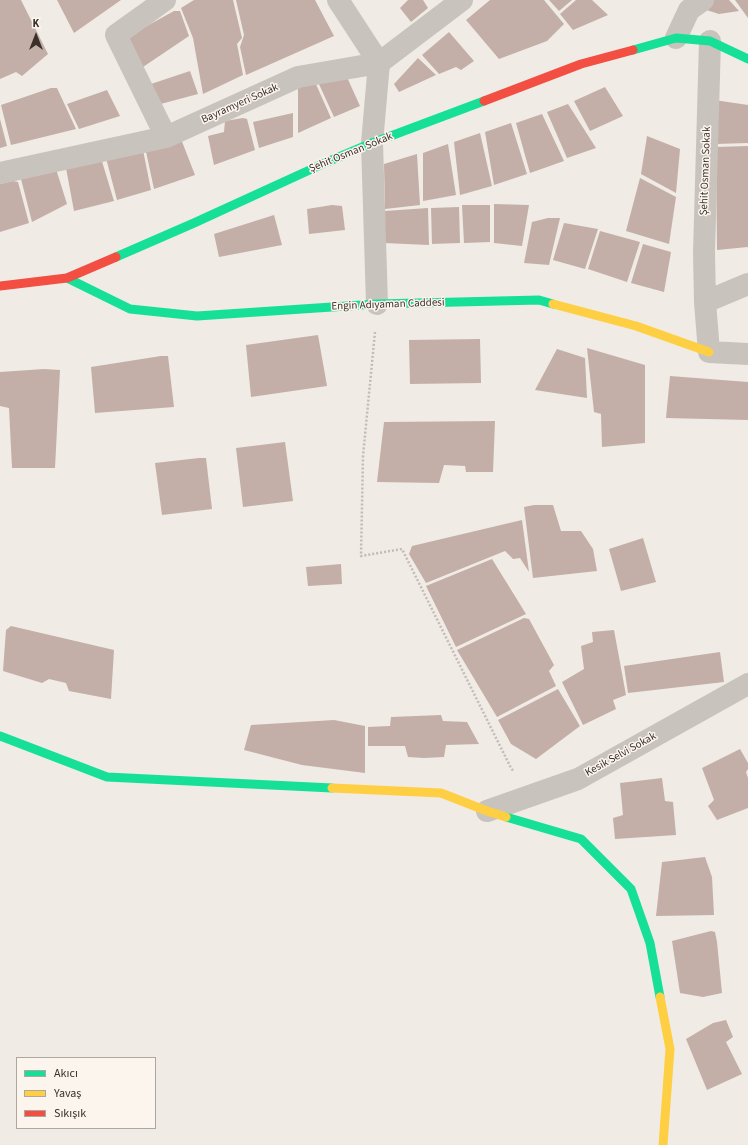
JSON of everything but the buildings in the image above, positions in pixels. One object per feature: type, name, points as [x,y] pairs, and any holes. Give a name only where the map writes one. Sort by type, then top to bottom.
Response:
[{"type":"street","points":[[165,0],[116,35],[166,137]]},
{"type":"street","points":[[338,0],[379,63],[372,143],[378,304]]},
{"type":"street","name":"Bayramyeri Sokak","points":[[0,173],[166,137],[298,77],[379,63],[462,0]]},
{"type":"street","points":[[676,38],[689,10],[703,0]]},
{"type":"street","name":"Şehit Osman Sokak","points":[[0,286],[67,278],[372,143],[581,64],[676,38],[710,41],[748,59]]},
{"type":"street","name":"Şehit Osman Sokak","points":[[709,352],[705,302],[704,253],[710,41]]},
{"type":"street","name":"Engin Adıyaman Caddesi","points":[[67,278],[130,309],[197,316],[378,304],[539,300],[636,326],[709,352]]},
{"type":"street","points":[[705,302],[748,284]]},
{"type":"street","points":[[709,352],[748,354]]},
{"type":"street","name":"Kesik Selvi Sokak","points":[[487,811],[578,779],[748,684]]},
{"type":"street","points":[[0,736],[107,777],[441,793],[487,811],[581,839],[631,889],[650,943],[670,1048],[662,1145]]},
{"type":"path","points":[[378,304],[363,456],[361,556],[402,549],[511,768],[533,795]]},
{"type":"traffic: fast","points":[[633,50],[676,38],[710,41],[748,59]]},
{"type":"traffic: fast","points":[[116,257],[327,162],[372,143],[484,101]]},
{"type":"traffic: fast","points":[[67,278],[130,309],[197,316],[377,304],[539,300],[553,304]]},
{"type":"traffic: fast","points":[[0,736],[107,777],[332,788]]},
{"type":"traffic: fast","points":[[506,817],[581,839],[631,889],[650,943],[660,997]]},
{"type":"traffic: slow","points":[[553,304],[636,326],[709,352]]},
{"type":"traffic: slow","points":[[332,788],[441,793],[506,817]]},
{"type":"traffic: slow","points":[[660,997],[670,1049],[663,1145]]},
{"type":"traffic: jam","points":[[484,101],[581,64],[633,50]]},
{"type":"traffic: jam","points":[[0,286],[67,278],[116,257]]}]
